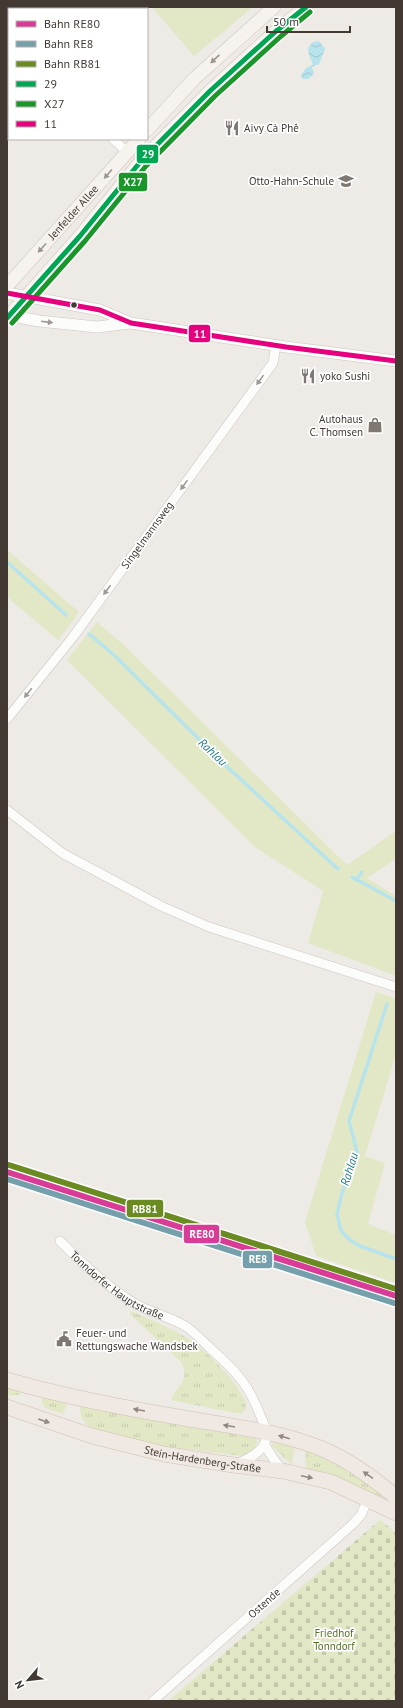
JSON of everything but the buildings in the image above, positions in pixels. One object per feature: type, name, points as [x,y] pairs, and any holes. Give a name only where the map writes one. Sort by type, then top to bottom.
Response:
[{"type":"main road","points":[[148,129],[195,78],[274,7]]},
{"type":"main road","name":"Jenfelder Allee","points":[[8,316],[80,236],[134,168],[210,91],[275,32],[306,7]]},
{"type":"main road","name":"Jenfelder Allee","points":[[7,286],[138,140]]},
{"type":"main road","points":[[127,152],[134,168]]},
{"type":"main road","points":[[7,1380],[103,1404],[266,1438],[306,1443],[338,1457],[374,1479],[396,1497]]},
{"type":"main road","name":"Stein-Hardenberg-Straße","points":[[7,1407],[51,1423],[107,1440],[164,1454],[283,1471],[331,1482],[396,1513]]},
{"type":"street","points":[[114,140],[127,152]]},
{"type":"street","points":[[7,293],[100,310],[131,322],[276,346],[396,361]]},
{"type":"street","points":[[8,316],[97,327],[131,322]]},
{"type":"street","name":"Singelmannsweg","points":[[7,719],[73,638],[273,363],[276,346]]},
{"type":"street","points":[[7,810],[62,853],[160,906],[209,927],[396,987]]},
{"type":"street","name":"Tonndorfer Hauptstraße","points":[[60,1241],[93,1273],[129,1301],[180,1323],[197,1336],[231,1367],[244,1382],[254,1399],[275,1462],[283,1471]]},
{"type":"street","points":[[233,1465],[258,1452],[266,1438]]},
{"type":"street","name":"Ostende","points":[[153,1701],[353,1524],[361,1515],[368,1499]]},
{"type":"green space","points":[[152,7],[253,7],[194,56]]},
{"type":"green space","points":[[7,550],[79,612],[58,640],[7,597]]},
{"type":"green space","points":[[97,622],[125,646],[347,865],[396,831],[396,859],[367,878],[396,896],[396,976],[308,943],[323,891],[255,847],[67,660]]},
{"type":"green space","points":[[376,992],[396,998],[396,1054],[365,1156],[385,1163],[368,1224],[396,1235],[396,1283],[316,1256],[305,1222]]},
{"type":"green space","points":[[131,1311],[174,1330],[207,1353],[225,1371],[235,1384],[244,1399],[246,1409],[242,1413],[235,1413],[171,1400],[183,1380],[184,1370],[182,1363],[130,1314]]},
{"type":"green space","points":[[7,1386],[22,1391],[19,1395],[7,1395]]},
{"type":"green space","points":[[42,1397],[67,1404],[63,1414],[45,1408],[42,1403]]},
{"type":"green space","points":[[80,1406],[256,1435],[257,1443],[254,1449],[243,1456],[186,1449],[176,1450],[91,1430],[81,1417]]},
{"type":"green space","points":[[274,1439],[295,1444],[292,1465],[272,1446]]},
{"type":"green space","points":[[305,1448],[333,1460],[382,1493],[391,1501],[353,1484],[306,1469]]},
{"type":"green space","name":"Friedhof Tonndorf","points":[[380,1520],[396,1533],[396,1701],[168,1701]]},
{"type":"water","points":[[319,41],[325,49],[319,64],[312,67],[314,74],[308,79],[303,79],[301,75],[306,68],[313,65],[308,48],[313,42]]},
{"type":"waterway","name":"Rahlau","points":[[7,562],[66,615]]},
{"type":"waterway","name":"Rahlau","points":[[89,634],[114,655],[224,764],[338,869]]},
{"type":"waterway","points":[[356,880],[362,872]]},
{"type":"waterway","name":"Rahlau","points":[[352,877],[396,901]]},
{"type":"waterway","name":"Rahlau","points":[[387,1004],[349,1121],[357,1152],[342,1193],[337,1214],[341,1231],[350,1240],[360,1246],[396,1259]]},
{"type":"rail line","name":"RB81","points":[[9,1165],[396,1289]]},
{"type":"rail line","name":"RE80","points":[[7,1172],[396,1296]]},
{"type":"rail line","name":"RE8","points":[[7,1179],[394,1303]]},
{"type":"transit line","name":"29","points":[[7,318],[80,236],[141,161],[210,91],[275,32],[306,7]]},
{"type":"transit line","name":"X27","points":[[12,323],[85,241],[146,166],[215,96],[310,12]]},
{"type":"transit line","name":"11","points":[[7,293],[100,310],[131,323],[286,347],[396,361]]},
{"type":"place","name":"Aivy Cà Phê","points":[[232,128]]},
{"type":"place","name":"Otto-Hahn-Schule","points":[[346,181]]},
{"type":"place","name":"yoko Sushi","points":[[308,376]]},
{"type":"place","name":"Autohaus C. Thomsen","points":[[375,425]]},
{"type":"place","name":"Feuer- und Rettungswache Wandsbek","points":[[64,1339]]}]
